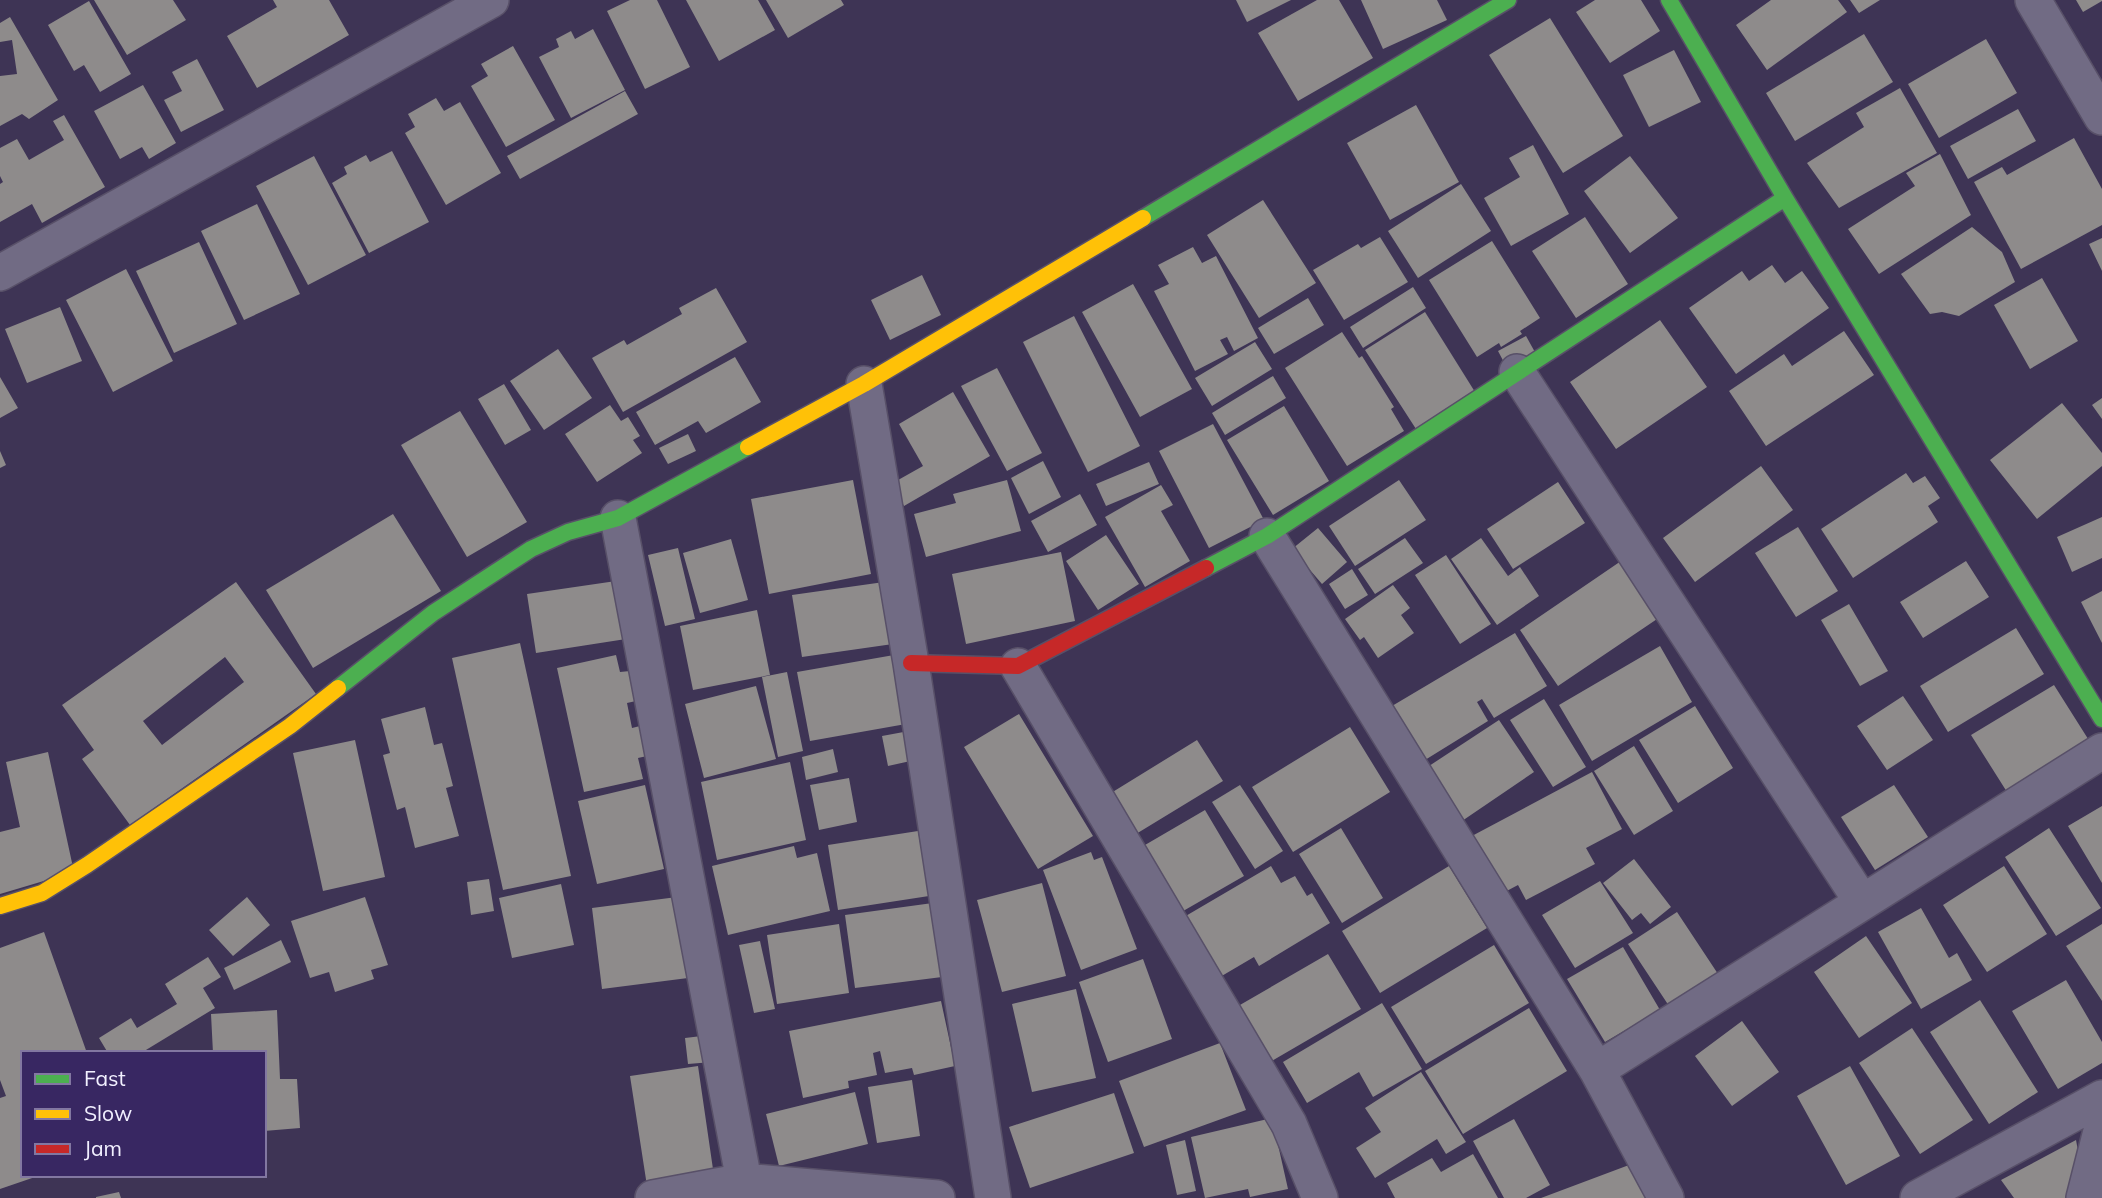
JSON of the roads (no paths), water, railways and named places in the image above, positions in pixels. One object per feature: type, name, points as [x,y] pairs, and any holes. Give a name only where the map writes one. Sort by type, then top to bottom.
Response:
[{"type":"street","points":[[0,273],[491,0]]},
{"type":"street","points":[[0,906],[42,893],[87,865],[290,726],[433,613],[531,549],[568,532],[618,518],[864,384],[1508,0]]},
{"type":"street","points":[[1669,0],[1785,198],[2102,719]]},
{"type":"street","points":[[2033,0],[2102,117]]},
{"type":"street","points":[[911,663],[1018,666],[1267,536],[1785,198]]},
{"type":"street","points":[[1517,372],[1862,902]]},
{"type":"street","points":[[864,384],[911,663],[993,1198]]},
{"type":"street","points":[[618,518],[744,1181]]},
{"type":"street","points":[[1267,536],[1597,1070],[1666,1198]]},
{"type":"street","points":[[1018,666],[1289,1124],[1320,1198]]},
{"type":"street","points":[[1597,1070],[2102,751]]},
{"type":"street","points":[[1917,1198],[2102,1098]]},
{"type":"street","points":[[2084,1198],[2102,1126]]},
{"type":"street","points":[[653,1198],[744,1181],[937,1198]]}]
